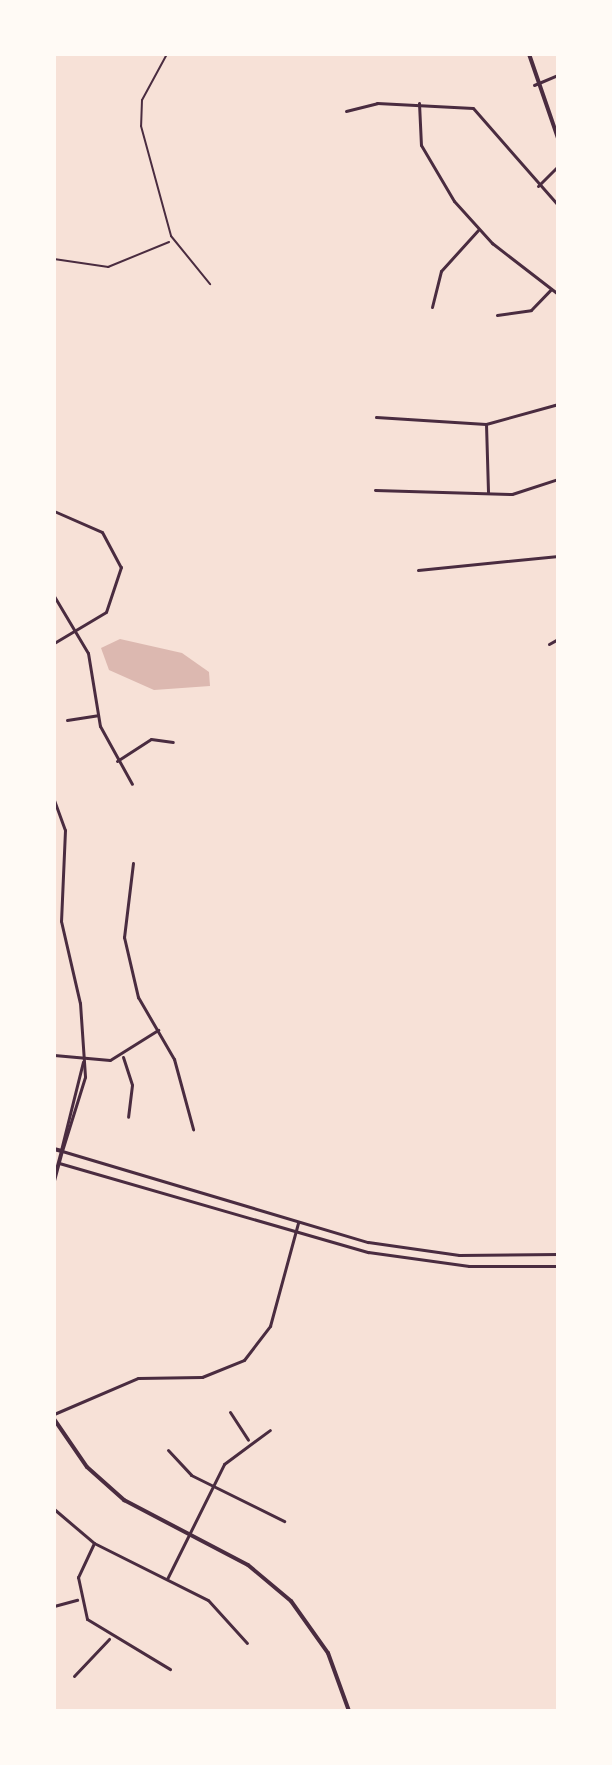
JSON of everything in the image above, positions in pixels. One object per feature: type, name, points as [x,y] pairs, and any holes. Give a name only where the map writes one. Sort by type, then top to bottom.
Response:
[{"type":"street","points":[[529,54],[534,85],[558,138]]},
{"type":"street","points":[[534,85],[558,75]]},
{"type":"street","points":[[419,103],[425,153],[478,230],[558,294]]},
{"type":"street","points":[[346,111],[419,103],[480,112],[538,186],[558,205]]},
{"type":"street","points":[[538,186],[558,166]]},
{"type":"street","points":[[432,307],[441,271],[478,230]]},
{"type":"street","points":[[497,315],[531,310],[551,289]]},
{"type":"street","points":[[376,417],[486,424],[558,404]]},
{"type":"street","points":[[486,424],[488,492]]},
{"type":"street","points":[[375,490],[525,493],[558,479]]},
{"type":"street","points":[[54,511],[102,532],[121,567],[114,601],[78,630],[54,643]]},
{"type":"street","points":[[418,570],[558,556]]},
{"type":"street","points":[[54,596],[78,630],[98,715],[117,761],[132,784]]},
{"type":"street","points":[[549,644],[558,639]]},
{"type":"street","points":[[67,720],[98,715]]},
{"type":"street","points":[[117,761],[151,739],[173,742]]},
{"type":"street","points":[[54,800],[65,830],[61,921],[80,1003],[83,1062],[83,1088],[56,1162],[54,1181]]},
{"type":"street","points":[[133,863],[124,937],[138,997],[158,1030],[193,1129]]},
{"type":"street","points":[[54,1055],[83,1062],[123,1057],[158,1030]]},
{"type":"street","points":[[123,1057],[132,1085],[128,1117]]},
{"type":"street","points":[[62,1151],[83,1062]]},
{"type":"street","points":[[54,1149],[298,1223],[417,1250],[558,1254]]},
{"type":"street","points":[[56,1162],[296,1233],[438,1264],[558,1266]]},
{"type":"street","points":[[298,1223],[270,1326],[244,1360],[202,1377],[138,1378],[54,1417],[105,1485],[189,1535],[248,1565],[291,1601],[328,1653],[349,1711]]},
{"type":"street","points":[[230,1412],[248,1440]]},
{"type":"street","points":[[167,1579],[212,1486],[248,1440],[270,1430]]},
{"type":"street","points":[[168,1450],[212,1486],[284,1521]]},
{"type":"street","points":[[54,1509],[94,1543],[167,1579],[220,1610],[247,1643]]},
{"type":"street","points":[[94,1543],[80,1568],[79,1600],[110,1638],[170,1669]]},
{"type":"street","points":[[54,1606],[79,1600]]},
{"type":"street","points":[[74,1676],[110,1638]]},
{"type":"lane","points":[[167,54],[140,121],[174,240],[210,284]]},
{"type":"path","points":[[54,259],[108,267],[174,240]]},
{"type":"shaded area","points":[[120,639],[182,653],[209,672],[210,686],[154,690],[109,670],[101,648]]}]
